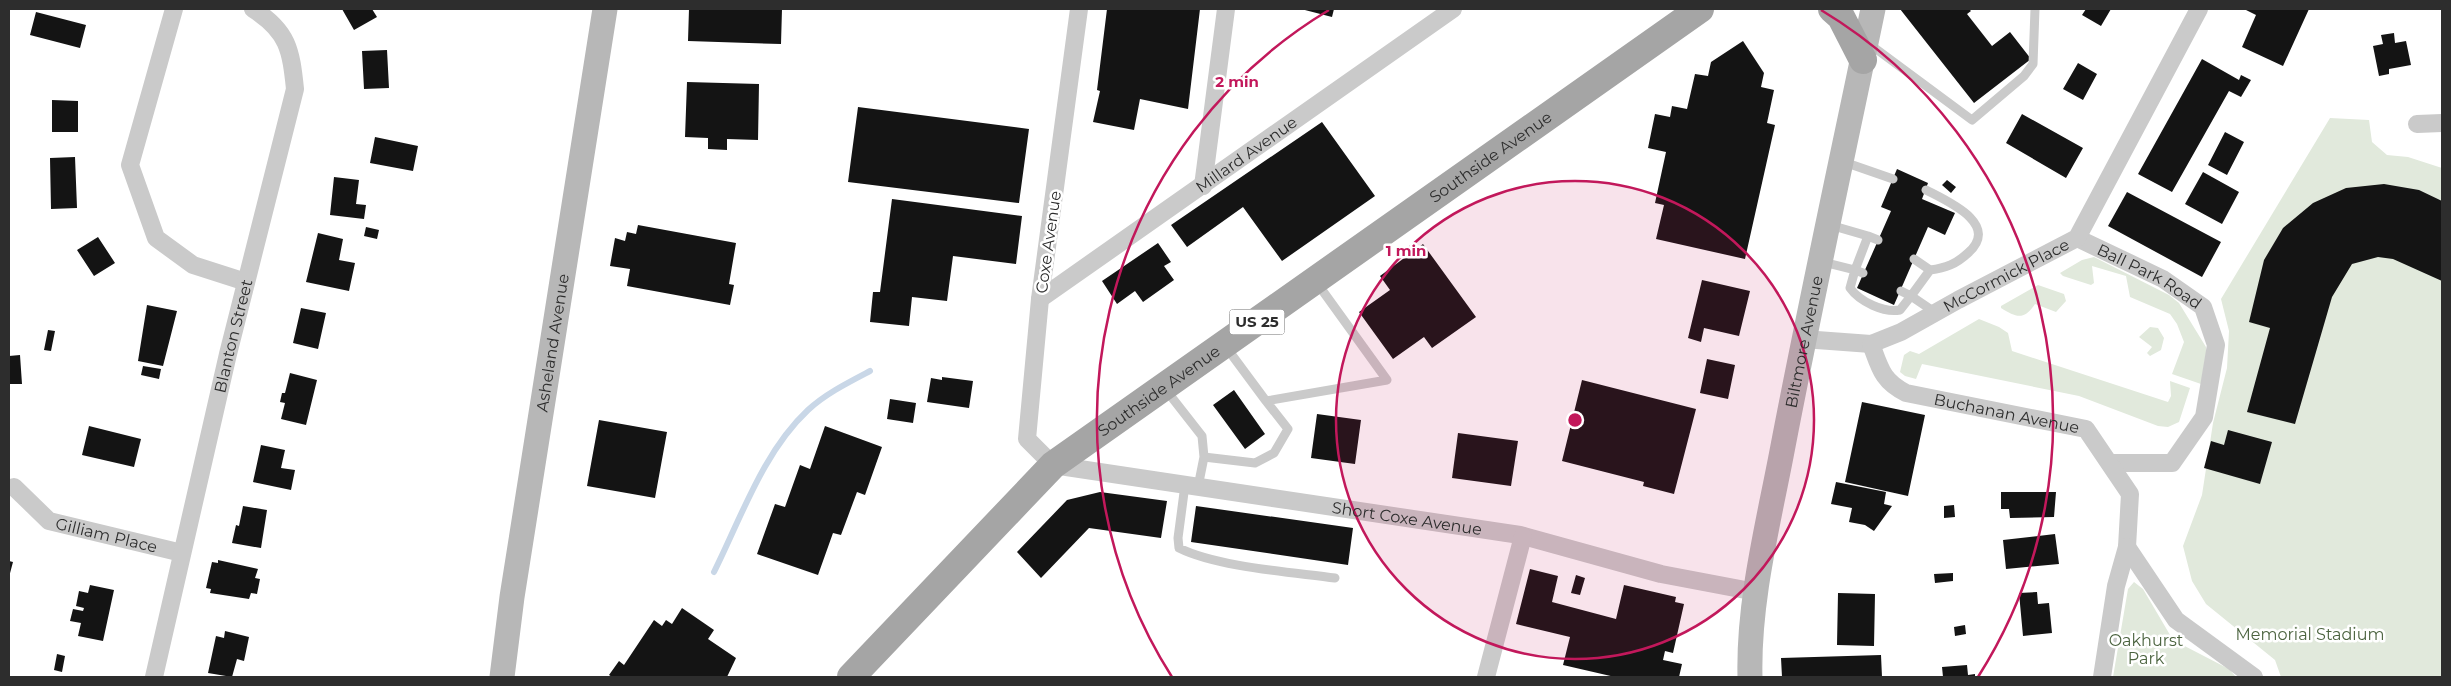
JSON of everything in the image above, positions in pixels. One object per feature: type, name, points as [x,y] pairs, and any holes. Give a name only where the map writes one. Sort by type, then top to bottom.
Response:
[{"type":"main road","name":"Asheland Avenue","points":[[502,677],[512,597],[605,9]]},
{"type":"main road","name":"Southside Avenue","points":[[851,677],[1053,465],[1700,9]]},
{"type":"main road","points":[[1832,9],[1841,16],[1864,51]]},
{"type":"main road","name":"Biltmore Avenue","points":[[1750,677],[1749,648],[1756,592],[1803,339],[1873,9]]},
{"type":"street","points":[[174,9],[130,165],[156,238],[193,265],[246,282]]},
{"type":"street","name":"Blanton Street","points":[[154,677],[246,282],[296,89],[291,60],[282,35],[268,18],[253,9]]},
{"type":"street","name":"Coxe Avenue","points":[[1053,465],[1027,439],[1040,299],[1080,9]]},
{"type":"street","points":[[1203,186],[1226,9]]},
{"type":"street","name":"Millard Avenue","points":[[1040,299],[1453,9]]},
{"type":"street","name":"McCormick Place","points":[[1803,339],[1871,344],[1901,332],[2077,238],[2199,9]]},
{"type":"street","points":[[2417,124],[2442,122]]},
{"type":"street","name":"Ball Park Road","points":[[2077,238],[2163,279],[2203,308],[2216,345],[2204,417],[2172,463],[2110,463]]},
{"type":"street","name":"Buchanan Avenue","points":[[1871,344],[1883,375],[1893,386],[1906,393],[2086,430],[2110,463],[2130,494],[2127,547],[2116,586],[2102,677]]},
{"type":"street","name":"Short Coxe Avenue","points":[[1053,465],[1523,536],[1660,574],[1756,592]]},
{"type":"street","name":"Gilliam Place","points":[[14,487],[49,521],[182,553]]},
{"type":"street","points":[[1486,677],[1523,536]]},
{"type":"street","points":[[2127,547],[2176,620],[2254,677]]},
{"type":"lane","points":[[1864,51],[1972,120],[2024,76],[2033,64],[2035,9]]},
{"type":"lane","points":[[1841,161],[1893,179]]},
{"type":"lane","points":[[1914,259],[1930,270],[1945,268],[1958,262],[1975,246],[1979,235],[1974,220],[1957,206],[1926,190]]},
{"type":"lane","points":[[1828,224],[1878,240]]},
{"type":"lane","points":[[1868,236],[1859,272],[1850,288],[1856,298],[1891,312],[1900,310],[1930,270]]},
{"type":"lane","points":[[1820,262],[1859,272]]},
{"type":"lane","points":[[1266,401],[1386,380],[1315,281]]},
{"type":"lane","points":[[1901,290],[1936,313]]},
{"type":"lane","points":[[1204,457],[1255,463],[1274,453],[1288,429],[1225,344]]},
{"type":"lane","points":[[1164,387],[1202,436],[1204,457],[1192,486],[1178,538],[1179,548],[1216,559],[1335,578]]},
{"type":"green space","name":"Memorial Stadium","points":[[2330,118],[2369,120],[2372,142],[2387,155],[2408,157],[2442,168],[2442,677],[2281,677],[2275,660],[2206,604],[2192,581],[2183,546],[2202,495],[2213,423],[2227,368],[2229,331],[2221,299]]},
{"type":"green space","points":[[2094,257],[2169,295],[2179,303],[2206,347],[2201,384],[2172,374],[2184,342],[2177,324],[2170,314],[2130,297],[2126,276],[2092,266],[2094,283],[2091,285],[2063,276],[2060,273],[2082,260]]},
{"type":"green space","points":[[2038,285],[2064,294],[2066,301],[2056,312],[2035,304],[2027,313],[2020,316],[2001,308],[2001,306]]},
{"type":"green space","points":[[1979,319],[2008,333],[2012,351],[2168,402],[2171,396],[2170,381],[2190,388],[2179,422],[2168,427],[2158,426],[2079,396],[1922,364],[1916,379],[1905,376],[1900,372],[1904,355],[1910,351],[1919,354]]},
{"type":"green space","points":[[2150,327],[2158,328],[2164,338],[2161,350],[2150,356],[2147,353],[2152,347],[2139,337]]},
{"type":"green space","name":"Oakhurst Park","points":[[2134,582],[2143,589],[2173,640],[2229,669],[2236,677],[2113,677],[2128,589]]},
{"type":"building","points":[[342,9],[372,9],[377,17],[354,30]]},
{"type":"building","points":[[689,9],[782,9],[781,44],[688,41]]},
{"type":"building","points":[[1107,9],[1200,9],[1188,109],[1140,99],[1134,130],[1093,122],[1100,91],[1097,90]]},
{"type":"building","points":[[1301,9],[1334,9],[1332,17]]},
{"type":"building","points":[[1900,9],[1969,9],[1971,11],[1967,14],[1992,46],[2010,32],[2031,59],[1974,103]]},
{"type":"building","points":[[2086,9],[2111,9],[2101,26],[2082,15]]},
{"type":"building","points":[[2244,9],[2309,9],[2283,66],[2242,47],[2256,15]]},
{"type":"building","points":[[36,12],[86,25],[80,48],[30,35]]},
{"type":"building","points":[[2394,33],[2395,43],[2406,41],[2411,65],[2389,69],[2389,74],[2379,76],[2373,46],[2383,44],[2381,35]]},
{"type":"building","points":[[1743,41],[1764,73],[1761,87],[1774,90],[1767,123],[1775,125],[1745,259],[1656,239],[1664,205],[1655,203],[1666,152],[1648,148],[1655,114],[1670,117],[1672,106],[1687,109],[1695,74],[1708,76],[1711,62]]},
{"type":"building","points":[[387,50],[389,88],[364,89],[362,51]]},
{"type":"building","points":[[2202,59],[2239,80],[2241,75],[2251,80],[2241,97],[2229,91],[2172,192],[2138,174]]},
{"type":"building","points":[[2078,63],[2097,74],[2083,100],[2063,89]]},
{"type":"building","points":[[687,82],[759,84],[758,140],[727,139],[727,150],[708,149],[708,138],[685,137]]},
{"type":"building","points":[[52,100],[78,101],[78,132],[52,132]]},
{"type":"building","points":[[858,107],[1029,129],[1019,203],[848,182]]},
{"type":"building","points":[[2022,114],[2083,148],[2066,178],[2006,143]]},
{"type":"building","points":[[1322,122],[1375,196],[1282,261],[1243,207],[1187,247],[1171,225]]},
{"type":"building","points":[[2225,132],[2244,142],[2227,175],[2208,165]]},
{"type":"building","points":[[375,137],[418,146],[413,171],[370,163]]},
{"type":"building","points":[[75,157],[77,208],[51,209],[50,158]]},
{"type":"building","points":[[1897,169],[1928,183],[1922,199],[1955,213],[1945,235],[1928,227],[1894,305],[1857,288],[1891,211],[1881,207]]},
{"type":"building","points":[[2203,172],[2239,192],[2222,224],[2185,204]]},
{"type":"building","points":[[334,177],[359,180],[356,204],[366,205],[364,219],[330,215]]},
{"type":"building","points":[[1947,180],[1956,187],[1951,193],[1942,185]]},
{"type":"building","points":[[2384,184],[2419,190],[2442,201],[2442,281],[2393,259],[2378,257],[2352,264],[2332,297],[2295,424],[2247,412],[2270,328],[2249,322],[2264,260],[2283,228],[2313,203],[2346,188]]},
{"type":"building","points":[[2127,192],[2221,242],[2202,277],[2108,226]]},
{"type":"building","points":[[892,199],[1022,216],[1016,264],[953,256],[947,301],[912,297],[909,326],[870,322],[873,292],[880,292]]},
{"type":"building","points":[[638,225],[736,243],[729,284],[734,285],[730,305],[627,286],[630,269],[610,266],[615,238],[625,241],[627,232],[636,234]]},
{"type":"building","points":[[366,227],[379,230],[377,239],[364,236]]},
{"type":"building","points":[[318,233],[343,239],[339,260],[355,263],[349,291],[306,282]]},
{"type":"building","points":[[98,237],[115,263],[94,276],[77,250]]},
{"type":"building","points":[[1158,243],[1171,262],[1164,266],[1174,280],[1143,302],[1135,291],[1117,304],[1102,281]]},
{"type":"building","points":[[1423,244],[1476,317],[1432,348],[1424,337],[1393,359],[1359,312],[1390,290],[1380,276]]},
{"type":"building","points":[[1702,280],[1750,291],[1739,336],[1704,328],[1701,342],[1688,338]]},
{"type":"building","points":[[147,305],[177,311],[163,366],[138,361]]},
{"type":"building","points":[[301,308],[326,313],[318,349],[293,343]]},
{"type":"building","points":[[48,330],[55,331],[51,351],[44,350]]},
{"type":"building","points":[[20,355],[22,384],[9,384],[9,356]]},
{"type":"building","points":[[1707,359],[1735,365],[1728,399],[1700,393]]},
{"type":"building","points":[[143,366],[161,369],[159,379],[141,375]]},
{"type":"building","points":[[290,373],[317,380],[306,425],[281,419],[285,403],[280,402],[282,393],[285,393]]},
{"type":"building","points":[[942,377],[973,381],[969,408],[927,402],[931,378],[942,380]]},
{"type":"building","points":[[1582,380],[1696,409],[1674,494],[1643,486],[1644,482],[1562,461]]},
{"type":"building","points":[[1234,390],[1265,434],[1245,449],[1213,405]]},
{"type":"building","points":[[890,399],[916,403],[913,423],[887,419]]},
{"type":"building","points":[[1862,402],[1925,415],[1908,496],[1845,482]]},
{"type":"building","points":[[1317,414],[1361,420],[1355,464],[1311,458]]},
{"type":"building","points":[[599,420],[667,432],[655,498],[587,486]]},
{"type":"building","points":[[89,426],[141,439],[134,467],[82,455]]},
{"type":"building","points":[[825,426],[882,447],[865,495],[857,492],[841,535],[833,533],[818,575],[757,554],[775,504],[785,507],[800,465],[810,469]]},
{"type":"building","points":[[2228,430],[2272,442],[2260,484],[2204,468],[2211,441],[2224,445]]},
{"type":"building","points":[[1458,433],[1518,441],[1511,486],[1452,478]]},
{"type":"building","points":[[261,445],[285,450],[281,468],[295,470],[291,490],[253,482]]},
{"type":"building","points":[[1836,482],[1886,492],[1884,504],[1892,506],[1874,531],[1865,525],[1849,522],[1852,508],[1831,504]]},
{"type":"building","points":[[1100,492],[1167,501],[1161,538],[1089,528],[1041,578],[1017,552],[1067,500]]},
{"type":"building","points":[[2001,492],[2056,492],[2054,517],[2010,518],[2009,509],[2001,509]]},
{"type":"building","points":[[1954,505],[1955,517],[1944,518],[1944,506]]},
{"type":"building","points":[[243,506],[267,510],[261,548],[232,543],[236,525],[239,526]]},
{"type":"building","points":[[1196,506],[1353,528],[1348,565],[1191,542]]},
{"type":"building","points":[[2055,534],[2059,564],[2006,569],[2003,540]]},
{"type":"building","points":[[218,560],[258,569],[255,578],[260,579],[257,594],[251,593],[249,599],[210,593],[211,589],[206,588],[212,562],[218,563]]},
{"type":"building","points":[[9,561],[13,562],[9,577]]},
{"type":"building","points":[[1530,569],[1558,576],[1552,602],[1616,619],[1624,585],[1676,597],[1675,602],[1684,604],[1673,653],[1665,651],[1663,660],[1682,664],[1679,677],[1615,677],[1563,665],[1570,637],[1516,624]]},
{"type":"building","points":[[1953,573],[1953,581],[1935,583],[1934,574]]},
{"type":"building","points":[[1576,575],[1585,578],[1580,595],[1571,593]]},
{"type":"building","points":[[90,585],[114,590],[103,641],[78,636],[81,623],[70,621],[73,609],[83,611],[84,608],[76,606],[79,591],[88,593]]},
{"type":"building","points":[[2037,592],[2038,604],[2049,603],[2052,633],[2023,636],[2019,593]]},
{"type":"building","points":[[1838,593],[1875,594],[1874,646],[1837,645]]},
{"type":"building","points":[[682,608],[714,630],[708,639],[736,658],[727,677],[612,677],[609,675],[619,661],[624,665],[654,620],[662,626],[666,620],[672,624]]},
{"type":"building","points":[[1965,625],[1966,634],[1955,636],[1954,627]]},
{"type":"building","points":[[225,631],[249,637],[244,661],[237,659],[232,677],[208,673],[216,636],[224,638]]},
{"type":"building","points":[[57,654],[65,656],[62,672],[54,670]]},
{"type":"building","points":[[1881,655],[1882,677],[1782,677],[1781,658]]},
{"type":"building","points":[[1967,665],[1968,675],[1975,674],[1975,677],[1943,677],[1942,667]]},
{"type":"waterway","points":[[714,572],[754,486],[778,445],[808,410],[822,399],[870,371]]}]
